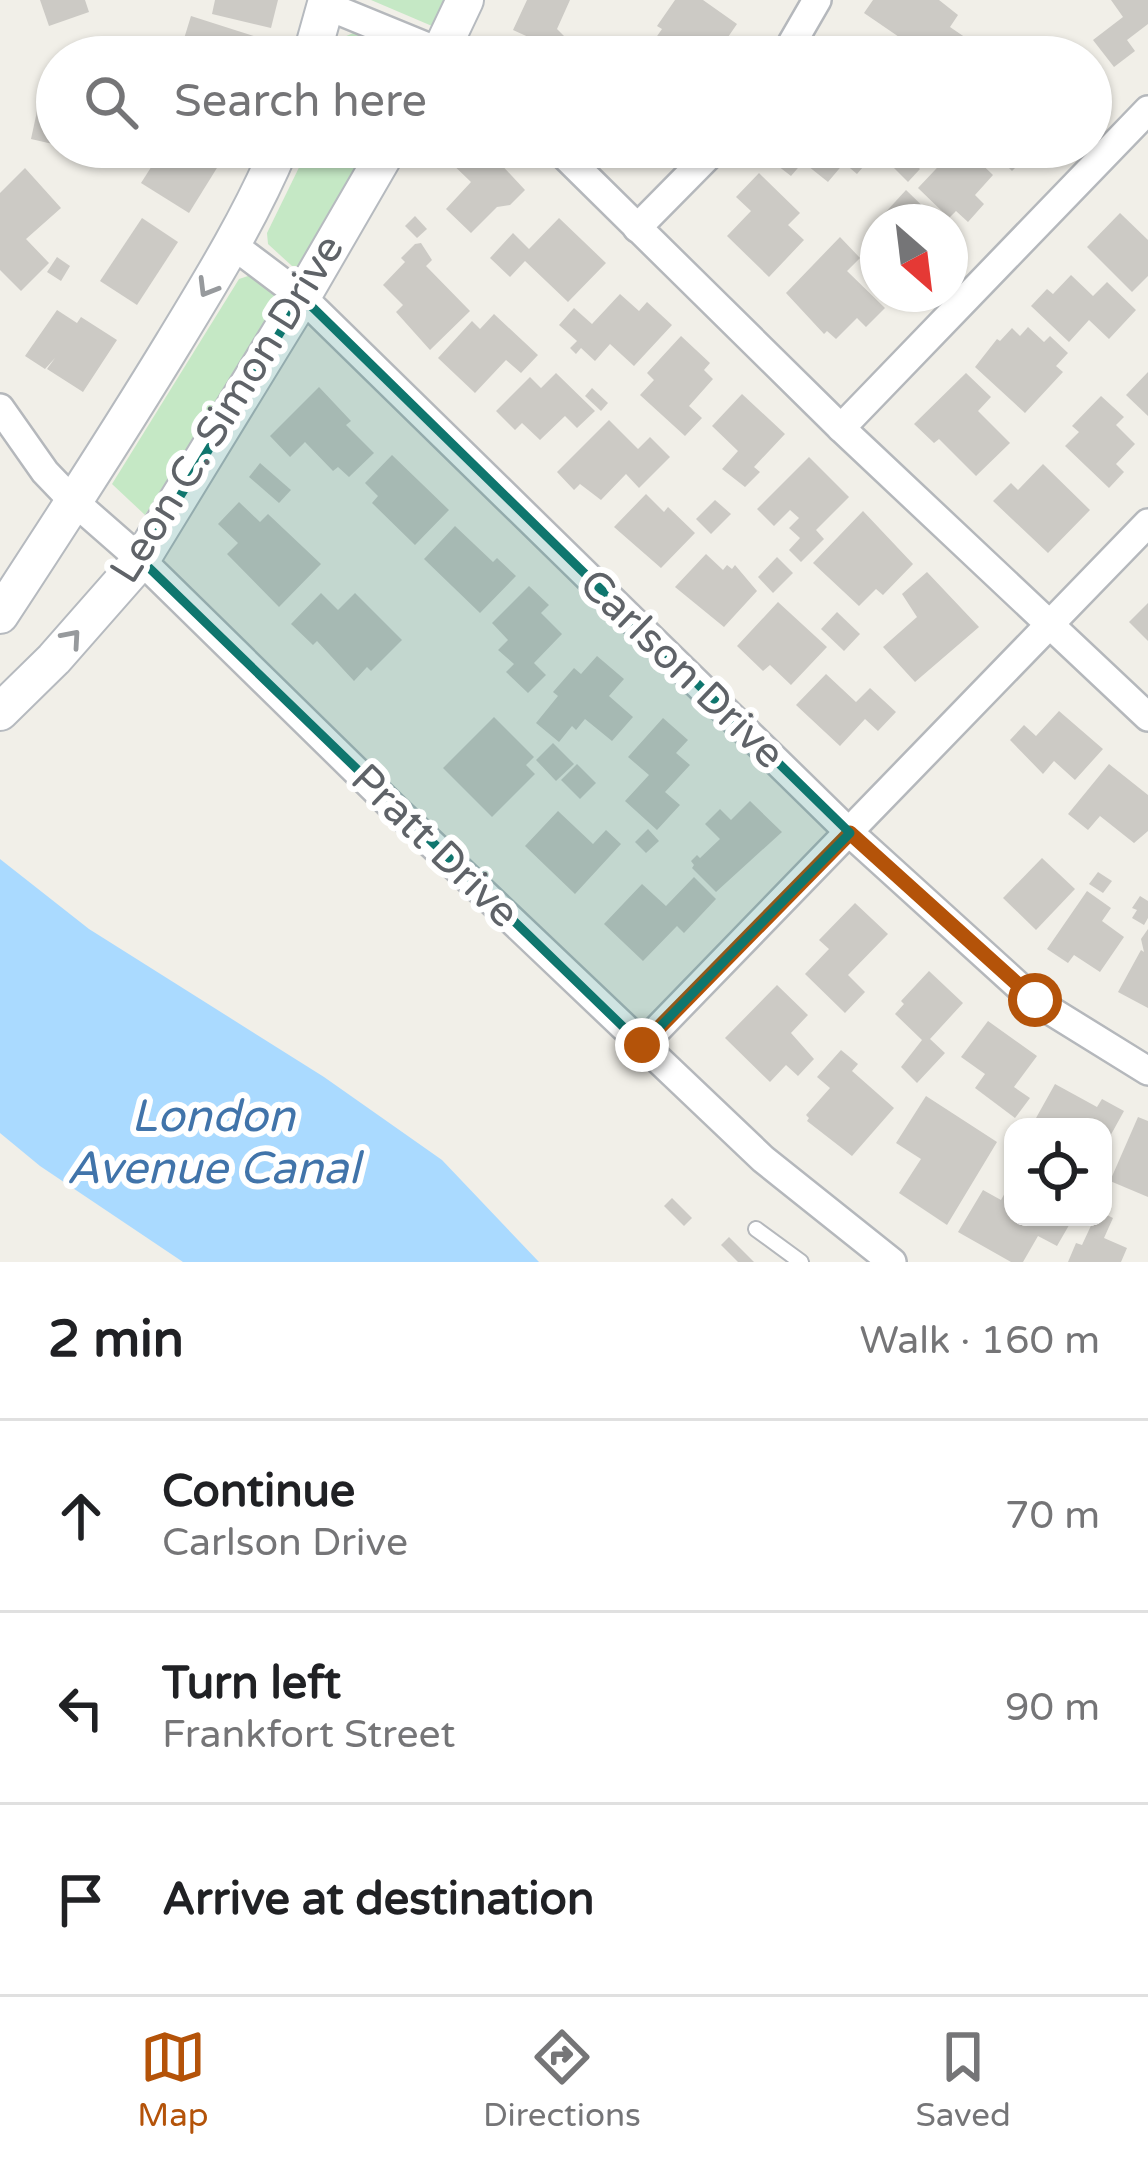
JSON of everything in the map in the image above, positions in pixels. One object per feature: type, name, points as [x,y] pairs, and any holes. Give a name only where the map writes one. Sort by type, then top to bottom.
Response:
[{"type":"main road","points":[[451,36],[465,0]]},
{"type":"main road","points":[[316,36],[326,3]]},
{"type":"main road","name":"Leon C. Simon Drive","points":[[0,615],[254,209],[271,168]]},
{"type":"main road","name":"Leon C. Simon Drive","points":[[0,712],[54,659],[140,560],[376,168]]},
{"type":"street","points":[[796,36],[817,0]]},
{"type":"street","points":[[326,3],[401,36]]},
{"type":"street","points":[[1112,147],[1148,110]]},
{"type":"street","points":[[577,168],[841,428],[1148,717]]},
{"type":"street","points":[[637,228],[696,168]]},
{"type":"street","points":[[841,428],[1092,168]]},
{"type":"street","name":"Carlson Drive","points":[[232,245],[302,297],[850,833],[1035,1000],[1148,1071]]},
{"type":"street","name":"Pratt Drive","points":[[0,408],[45,472],[74,502],[763,1159],[892,1262]]},
{"type":"street","points":[[642,1045],[1148,523]]},
{"type":"lane","points":[[757,1229],[801,1262]]},
{"type":"highlighted area","points":[[302,297],[850,833],[642,1045],[141,560]]},
{"type":"green space","points":[[371,0],[452,0],[439,23],[432,26]]},
{"type":"green space","points":[[299,168],[362,168],[299,266],[292,266],[268,244],[267,233]]},
{"type":"green space","points":[[254,274],[276,294],[279,306],[145,515],[112,484],[239,279]]},
{"type":"water","name":"London Avenue Canal","points":[[0,859],[89,929],[324,1077],[442,1160],[539,1262],[183,1262],[40,1166],[0,1133]]},
{"type":"building","points":[[40,0],[85,0],[89,12],[49,26]]},
{"type":"building","points":[[215,0],[278,0],[271,28],[212,14]]},
{"type":"building","points":[[527,0],[570,0],[557,29],[564,36],[526,36],[513,30]]},
{"type":"building","points":[[675,0],[703,0],[737,24],[729,36],[657,36],[662,29],[657,26]]},
{"type":"building","points":[[873,0],[939,0],[958,15],[950,27],[963,36],[898,36],[864,13]]},
{"type":"building","points":[[1111,0],[1148,0],[1148,24],[1127,40],[1135,51],[1114,67],[1112,36],[1098,36],[1123,17]]},
{"type":"building","points":[[191,16],[254,36],[185,36]]},
{"type":"building","points":[[25,168],[61,208],[26,239],[49,263],[21,291],[0,270],[0,193]]},
{"type":"building","points":[[151,168],[217,168],[189,213],[141,183]]},
{"type":"building","points":[[456,168],[505,168],[525,190],[510,205],[497,207],[471,233],[446,209],[471,182]]},
{"type":"building","points":[[810,168],[840,168],[828,182]]},
{"type":"building","points":[[894,168],[920,169],[908,182]]},
{"type":"building","points":[[937,168],[986,168],[993,175],[975,195],[984,204],[968,222],[968,204],[935,204],[918,188]]},
{"type":"building","points":[[759,173],[800,213],[788,225],[804,240],[769,277],[727,236],[751,211],[736,197]]},
{"type":"building","points":[[906,190],[920,204],[893,204]]},
{"type":"building","points":[[1120,213],[1148,240],[1148,276],[1132,292],[1087,247]]},
{"type":"building","points":[[415,216],[427,229],[417,238],[405,226]]},
{"type":"building","points":[[142,218],[178,242],[137,305],[100,281]]},
{"type":"building","points":[[559,218],[606,263],[568,302],[525,261],[510,277],[490,258],[513,233],[529,249]]},
{"type":"building","points":[[840,237],[860,258],[847,271],[860,284],[860,312],[881,312],[866,327],[857,318],[836,339],[827,331],[824,334],[786,293]]},
{"type":"building","points":[[421,243],[432,260],[426,266],[470,311],[430,350],[396,312],[403,305],[383,285],[405,262],[401,258]]},
{"type":"building","points":[[57,257],[70,266],[61,281],[47,272]]},
{"type":"building","points":[[1071,275],[1093,296],[1107,282],[1136,310],[1109,339],[1089,320],[1069,342],[1031,306],[1047,289],[1053,294]]},
{"type":"building","points":[[620,294],[639,311],[647,302],[672,325],[634,366],[610,344],[595,361],[581,348],[576,354],[570,348],[577,341],[559,325],[574,308],[592,324]]},
{"type":"building","points":[[57,310],[77,323],[81,317],[117,340],[83,392],[47,369],[55,358],[45,369],[25,356]]},
{"type":"building","points":[[494,314],[538,355],[521,373],[506,360],[475,393],[438,358],[472,321],[480,329]]},
{"type":"building","points":[[1028,327],[1044,342],[1050,336],[1068,353],[1056,366],[1063,372],[1025,413],[975,367],[997,339],[1012,328],[1020,336]]},
{"type":"building","points":[[681,336],[710,363],[704,370],[713,379],[689,406],[702,418],[685,436],[640,395],[654,380],[647,373]]},
{"type":"building","points":[[1148,372],[1148,416],[1126,395]]},
{"type":"building","points":[[556,373],[595,411],[577,428],[565,416],[540,440],[522,423],[515,430],[496,411],[530,377],[541,388]]},
{"type":"building","points":[[966,373],[991,397],[978,411],[1010,443],[976,476],[939,439],[934,443],[914,424]]},
{"type":"building","points":[[319,387],[374,453],[349,477],[338,467],[333,471],[305,442],[290,457],[270,436]]},
{"type":"building","points":[[592,388],[608,403],[601,411],[585,396]]},
{"type":"building","points":[[742,394],[785,434],[754,467],[760,472],[745,487],[722,469],[738,451],[712,426]]},
{"type":"building","points":[[1101,396],[1124,417],[1116,425],[1135,444],[1116,464],[1124,472],[1109,488],[1065,446],[1079,432],[1072,426]]},
{"type":"building","points":[[609,420],[638,449],[650,437],[670,457],[639,488],[626,474],[601,500],[580,484],[574,490],[557,472]]},
{"type":"building","points":[[392,455],[449,510],[415,545],[372,503],[378,496],[365,483]]},
{"type":"building","points":[[809,457],[849,497],[816,530],[824,539],[801,562],[789,550],[800,538],[789,528],[799,518],[790,510],[774,526],[757,509]]},
{"type":"building","points":[[260,463],[291,490],[279,503],[249,477]]},
{"type":"building","points":[[1043,464],[1090,510],[1048,553],[993,501],[1011,483],[1018,490]]},
{"type":"building","points":[[646,494],[695,533],[661,568],[614,527]]},
{"type":"building","points":[[715,500],[731,514],[711,534],[696,519]]},
{"type":"building","points":[[239,502],[260,522],[268,514],[321,564],[279,607],[227,554],[238,543],[218,524]]},
{"type":"building","points":[[863,511],[913,564],[883,595],[876,589],[859,606],[813,563]]},
{"type":"building","points":[[455,526],[493,562],[497,558],[516,576],[480,613],[424,559]]},
{"type":"building","points":[[706,554],[723,570],[735,565],[757,591],[724,627],[675,587]]},
{"type":"building","points":[[777,557],[793,573],[773,593],[758,577]]},
{"type":"building","points":[[927,572],[979,627],[915,682],[883,647],[917,617],[902,594]]},
{"type":"building","points":[[529,586],[549,605],[541,613],[562,634],[534,663],[546,675],[528,693],[506,672],[514,664],[498,650],[508,640],[492,623]]},
{"type":"building","points":[[321,593],[338,610],[355,593],[402,640],[354,681],[317,641],[313,645],[291,624]]},
{"type":"building","points":[[778,602],[827,647],[791,685],[770,665],[763,671],[737,646]]},
{"type":"building","points":[[1148,603],[1148,641],[1129,622]]},
{"type":"building","points":[[837,612],[860,634],[844,651],[821,629]]},
{"type":"building","points":[[597,656],[624,679],[609,696],[633,717],[612,741],[585,719],[559,742],[536,723],[558,696],[553,692],[574,668],[581,674]]},
{"type":"building","points":[[826,674],[856,702],[870,688],[896,712],[878,731],[865,719],[840,746],[796,705]]},
{"type":"building","points":[[1059,711],[1103,749],[1075,780],[1054,761],[1043,774],[1010,740],[1024,725],[1036,736]]},
{"type":"building","points":[[494,717],[534,757],[526,765],[535,774],[492,817],[443,768]]},
{"type":"building","points":[[663,718],[688,740],[676,753],[690,765],[665,792],[680,805],[657,830],[625,801],[649,775],[628,757]]},
{"type":"building","points":[[553,743],[574,764],[556,781],[536,760]]},
{"type":"building","points":[[577,764],[596,783],[580,799],[561,780]]},
{"type":"building","points":[[1109,764],[1148,795],[1148,831],[1134,843],[1100,816],[1088,830],[1068,814]]},
{"type":"building","points":[[750,801],[782,832],[716,892],[692,868],[691,861],[720,839],[705,824],[720,809],[731,820]]},
{"type":"building","points":[[558,811],[593,844],[606,830],[621,844],[575,894],[525,846]]},
{"type":"building","points":[[648,829],[659,841],[646,853],[635,842]]},
{"type":"building","points":[[1042,858],[1075,889],[1036,930],[1003,898]]},
{"type":"building","points":[[1098,872],[1112,881],[1103,893],[1089,884]]},
{"type":"building","points":[[694,877],[716,899],[684,933],[677,926],[643,961],[604,924],[642,884],[666,906]]},
{"type":"building","points":[[1087,891],[1111,908],[1102,921],[1124,937],[1100,972],[1074,955],[1068,963],[1047,949]]},
{"type":"building","points":[[1140,896],[1148,901],[1144,925],[1132,918]]},
{"type":"building","points":[[855,903],[888,934],[848,975],[865,992],[845,1013],[805,974],[829,949],[819,940]]},
{"type":"building","points":[[1148,929],[1148,1008],[1118,992],[1141,950],[1144,952],[1141,939]]},
{"type":"building","points":[[929,971],[963,1003],[930,1039],[945,1053],[917,1083],[901,1067],[922,1040],[895,1014]]},
{"type":"building","points":[[777,985],[808,1015],[791,1033],[814,1059],[798,1076],[786,1065],[770,1082],[725,1038]]},
{"type":"building","points":[[988,1021],[1037,1056],[1014,1087],[1030,1098],[1015,1118],[975,1088],[985,1074],[961,1057]]},
{"type":"building","points":[[841,1050],[858,1064],[852,1071],[894,1108],[852,1156],[807,1121],[806,1115],[830,1088],[817,1077]]},
{"type":"building","points":[[1055,1084],[1097,1107],[1102,1099],[1124,1111],[1112,1133],[1112,1118],[1036,1118]]},
{"type":"building","points":[[926,1096],[997,1142],[947,1225],[899,1193],[921,1159],[896,1143]]},
{"type":"building","points":[[1138,1117],[1148,1121],[1148,1197],[1112,1182]]},
{"type":"building","points":[[983,1190],[1001,1200],[1004,1195],[1004,1226],[1069,1226],[1057,1246],[1038,1236],[1023,1262],[1011,1262],[958,1232]]},
{"type":"building","points":[[672,1198],[692,1218],[684,1226],[664,1206]]},
{"type":"building","points":[[1091,1226],[1109,1226],[1104,1238],[1127,1248],[1121,1262],[1068,1262],[1076,1243],[1082,1245]]},
{"type":"building","points":[[729,1237],[754,1262],[738,1262],[721,1245]]},
{"type":"route","points":[[642,1045],[850,833],[1035,1000]]}]
